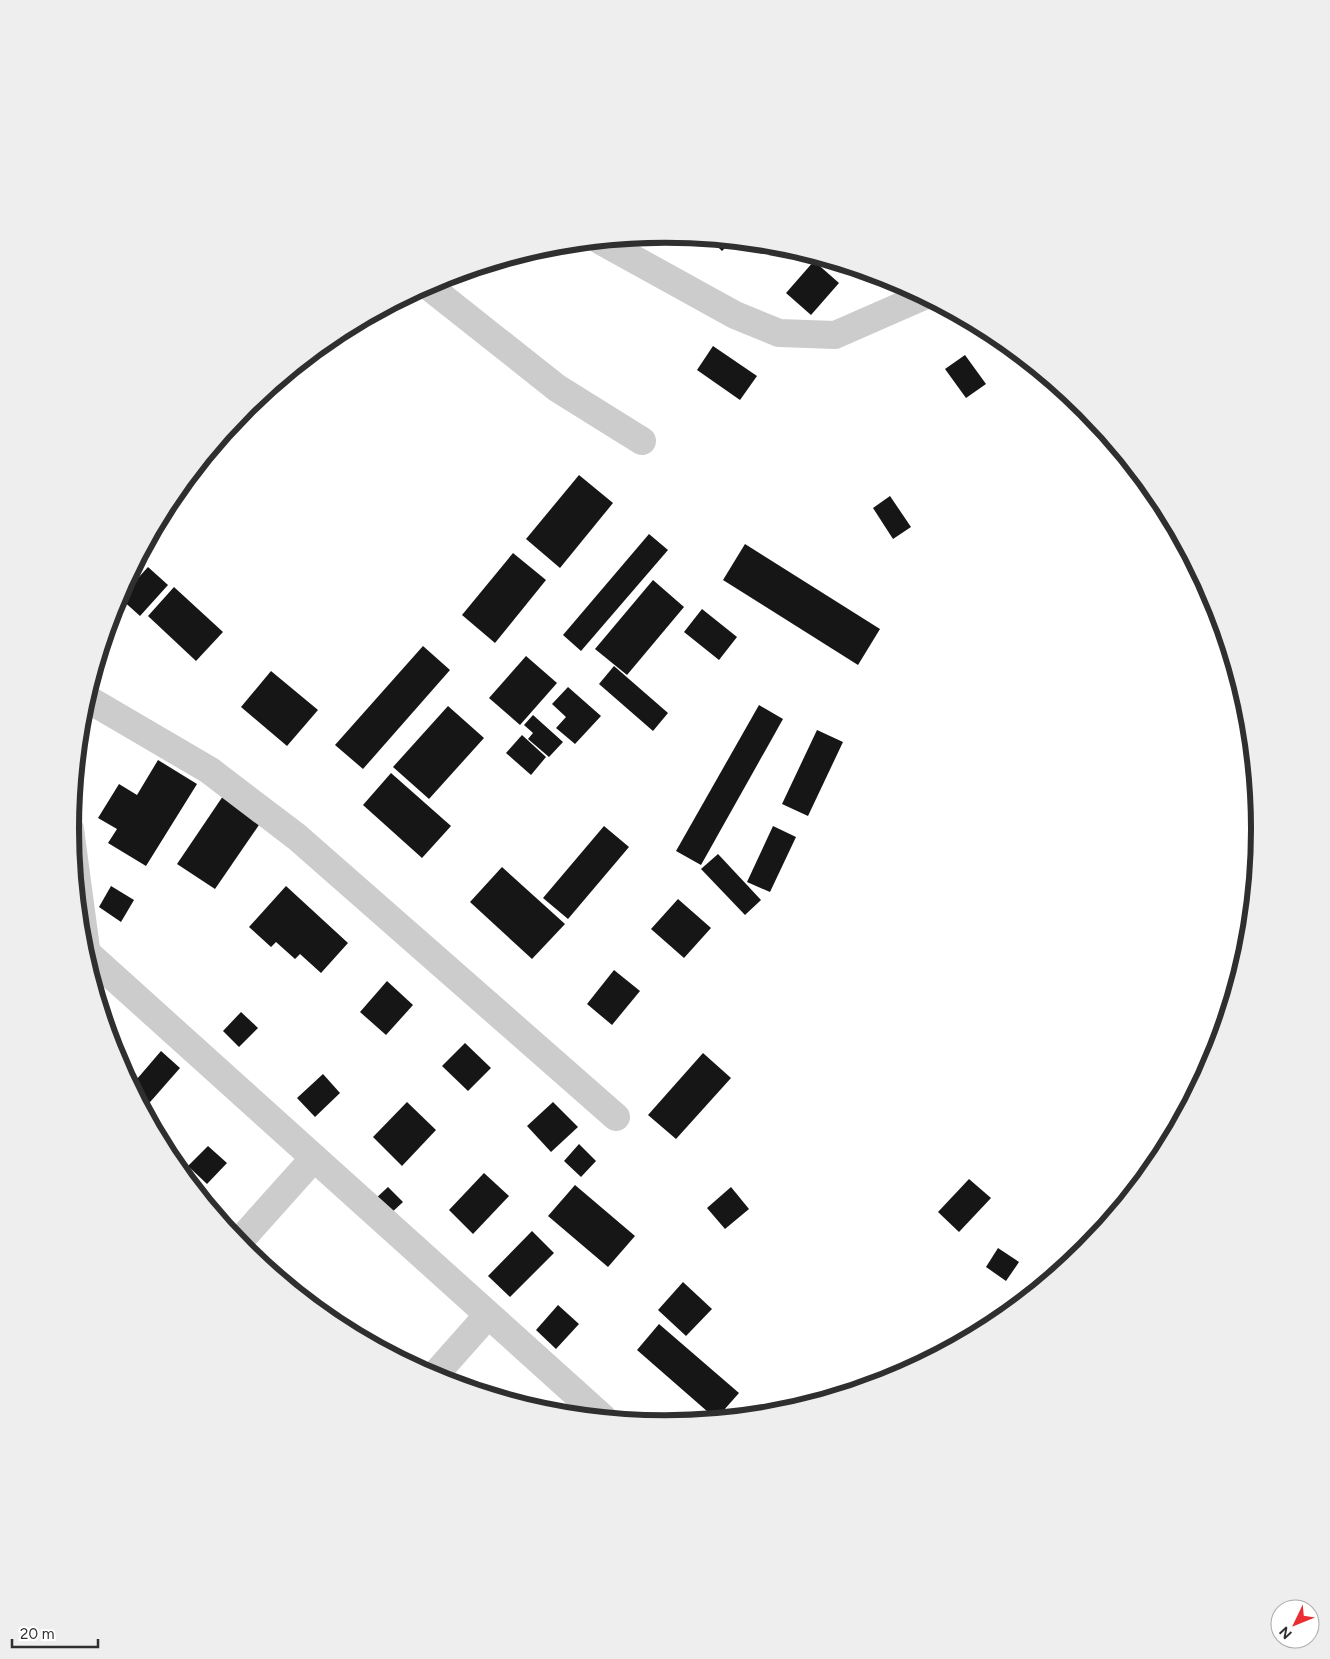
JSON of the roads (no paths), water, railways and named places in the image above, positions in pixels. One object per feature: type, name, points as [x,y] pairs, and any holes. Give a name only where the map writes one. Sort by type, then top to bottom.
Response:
[{"type":"street","points":[[611,246],[735,315],[779,333],[835,334],[915,300]]},
{"type":"street","points":[[435,291],[557,388],[642,441]]},
{"type":"street","points":[[93,702],[209,770],[298,837],[616,1117]]},
{"type":"street","points":[[96,969],[314,1158],[596,1412]]},
{"type":"street","points":[[243,1237],[314,1158]]},
{"type":"street","points":[[439,1370],[488,1315]]}]
